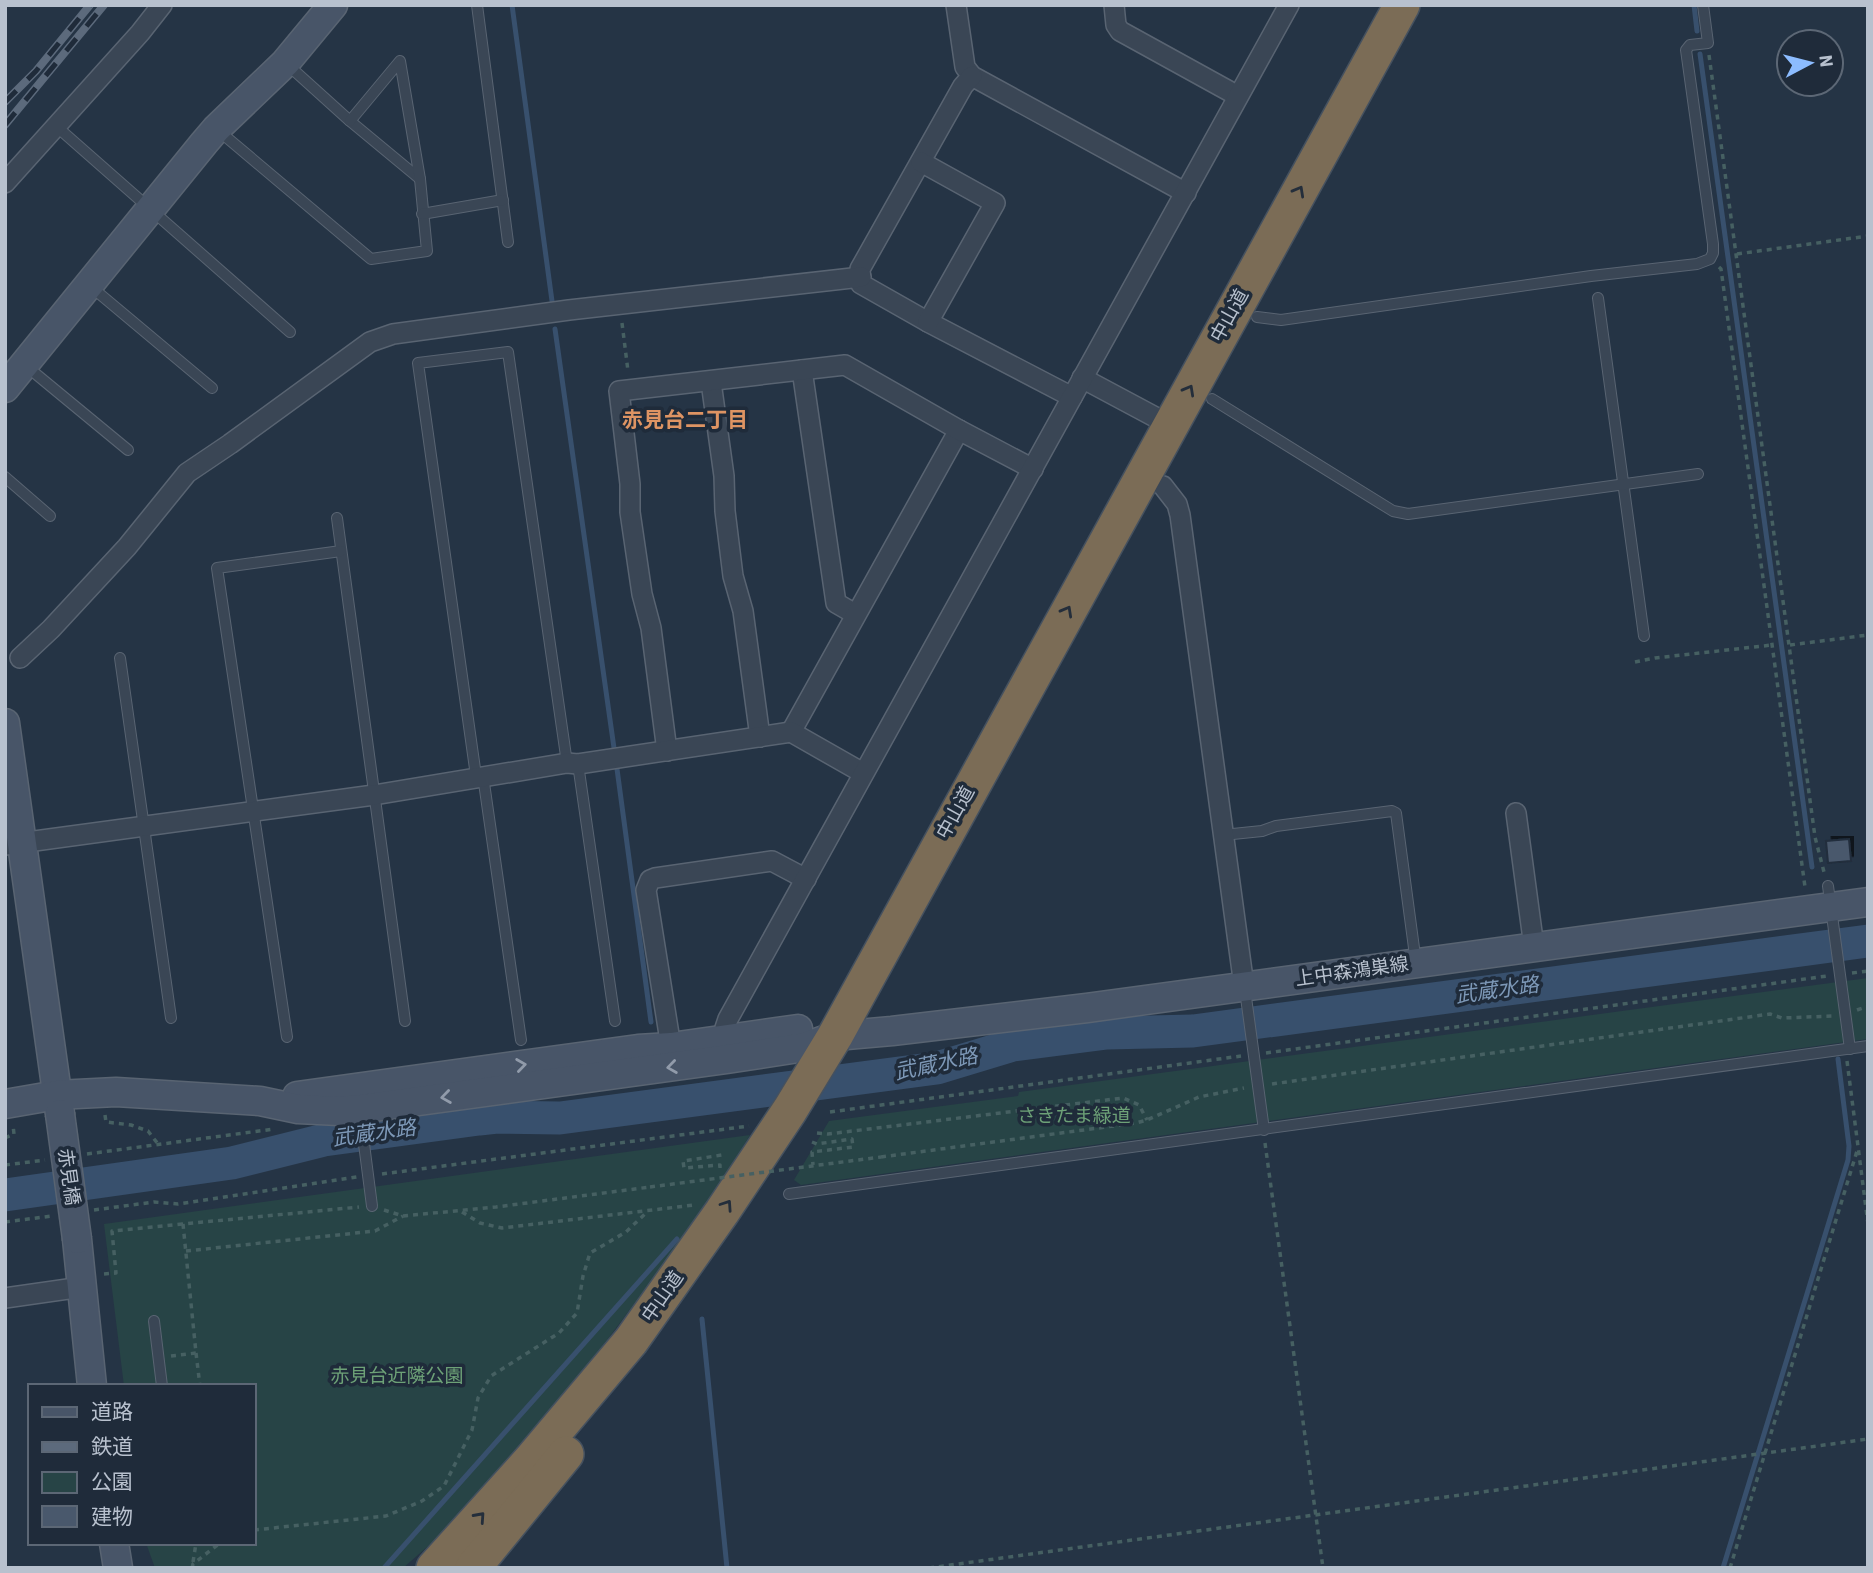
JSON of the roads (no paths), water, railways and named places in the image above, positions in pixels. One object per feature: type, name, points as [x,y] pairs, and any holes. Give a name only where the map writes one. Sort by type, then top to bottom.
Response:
[{"type":"highway","name":"中山道","points":[[473,1568],[649,1350],[738,1230],[813,1115],[841,1046],[1170,425],[1402,5]]},
{"type":"highway","name":"中山道","points":[[841,1046],[916,929],[1212,399],[1426,5]]},
{"type":"highway","name":"中山道","points":[[434,1568],[531,1460],[631,1341],[722,1212],[813,1115]]},
{"type":"street","points":[[5,184],[162,5]]},
{"type":"street","points":[[5,388],[216,129],[285,63],[333,5]]},
{"type":"street","points":[[956,5],[965,67],[972,76],[1186,192]]},
{"type":"street","points":[[1114,5],[1116,25],[1120,31],[1238,96]]},
{"type":"street","points":[[726,1049],[725,1028],[728,1019],[1289,5]]},
{"type":"street","points":[[972,76],[963,86],[860,269],[861,284],[1072,397]]},
{"type":"street","points":[[921,162],[995,203],[928,322]]},
{"type":"street","points":[[20,658],[51,629],[127,547],[187,473],[370,342],[393,334],[569,310],[860,277]]},
{"type":"street","points":[[667,751],[651,628],[642,594],[630,512],[630,484],[619,391],[845,365],[1033,469]]},
{"type":"street","points":[[802,370],[836,603],[855,614]]},
{"type":"street","points":[[1082,378],[1170,425]]},
{"type":"street","points":[[711,382],[724,476],[725,511],[733,576],[743,611],[760,737]]},
{"type":"street","points":[[791,732],[959,430]]},
{"type":"street","points":[[1163,486],[1177,504],[1180,516],[1245,995]]},
{"type":"street","name":"赤見橋","points":[[5,723],[14,844],[58,1104],[77,1239],[92,1281],[92,1384]]},
{"type":"street","points":[[14,844],[374,795],[480,776],[791,732],[863,773]]},
{"type":"street","points":[[1517,813],[1534,947]]},
{"type":"street","points":[[671,1047],[646,890],[650,880],[772,861],[806,878]]},
{"type":"street","name":"上中森鴻巣線","points":[[726,1049],[841,1046],[1087,1008],[1245,995],[1416,963],[1830,905],[1868,902]]},
{"type":"street","points":[[8,1111],[58,1104],[116,1091],[260,1101],[298,1109],[339,1111],[625,1051],[671,1047],[726,1049]]},
{"type":"street","points":[[360,1107],[726,1049]]},
{"type":"street","points":[[5,1298],[92,1281]]},
{"type":"street","points":[[114,1545],[118,1568]]},
{"type":"lane","points":[[477,5],[509,242]]},
{"type":"lane","points":[[1257,317],[1281,320],[1591,276],[1697,264],[1710,259],[1713,244],[1686,50],[1690,46],[1708,43],[1703,5]]},
{"type":"lane","points":[[216,129],[370,259],[427,251],[420,179],[400,61],[350,121]]},
{"type":"lane","points":[[285,63],[420,179]]},
{"type":"lane","points":[[56,126],[290,332]]},
{"type":"lane","points":[[422,214],[503,200]]},
{"type":"lane","points":[[89,285],[212,388]]},
{"type":"lane","points":[[1598,299],[1644,636]]},
{"type":"lane","points":[[521,1040],[418,363],[508,352],[615,1021]]},
{"type":"lane","points":[[24,365],[128,450]]},
{"type":"lane","points":[[1212,399],[1393,511],[1408,514],[1698,474]]},
{"type":"lane","points":[[5,477],[50,516]]},
{"type":"lane","points":[[337,518],[405,1021]]},
{"type":"lane","points":[[287,1037],[218,568],[341,551]]},
{"type":"lane","points":[[120,658],[171,1018]]},
{"type":"lane","points":[[1223,835],[1392,811],[1396,813],[1416,963]]},
{"type":"lane","points":[[1830,905],[1850,1049]]},
{"type":"lane","points":[[1245,995],[1264,1130]]},
{"type":"lane","points":[[789,1194],[1868,1046]]},
{"type":"lane","points":[[360,1107],[372,1206]]},
{"type":"lane","points":[[154,1321],[162,1384]]},
{"type":"waterway","points":[[512,5],[552,301]]},
{"type":"waterway","points":[[1694,5],[1697,31]]},
{"type":"waterway","points":[[1700,54],[1812,867]]},
{"type":"waterway","points":[[555,329],[614,748]]},
{"type":"waterway","points":[[617,769],[651,1022]]},
{"type":"waterway","name":"武蔵水路","points":[[5,1195],[232,1163],[324,1140],[497,1117],[560,1118],[937,1068],[1013,1045],[1107,1033],[1193,1031],[1868,941]]},
{"type":"waterway","points":[[1723,1568],[1848,1160],[1849,1146],[1838,1059]]},
{"type":"waterway","points":[[384,1568],[677,1239]]},
{"type":"waterway","points":[[702,1319],[727,1568]]},
{"type":"railway","points":[[5,102],[36,71],[90,5]]},
{"type":"railway","points":[[5,125],[104,5]]},
{"type":"district","name":"赤見台二丁目","points":[[685,420]]},
{"type":"park label","name":"さきたま緑道","points":[[1074,1116]]},
{"type":"park label","name":"赤見台近隣公園","points":[[397,1376]]}]
